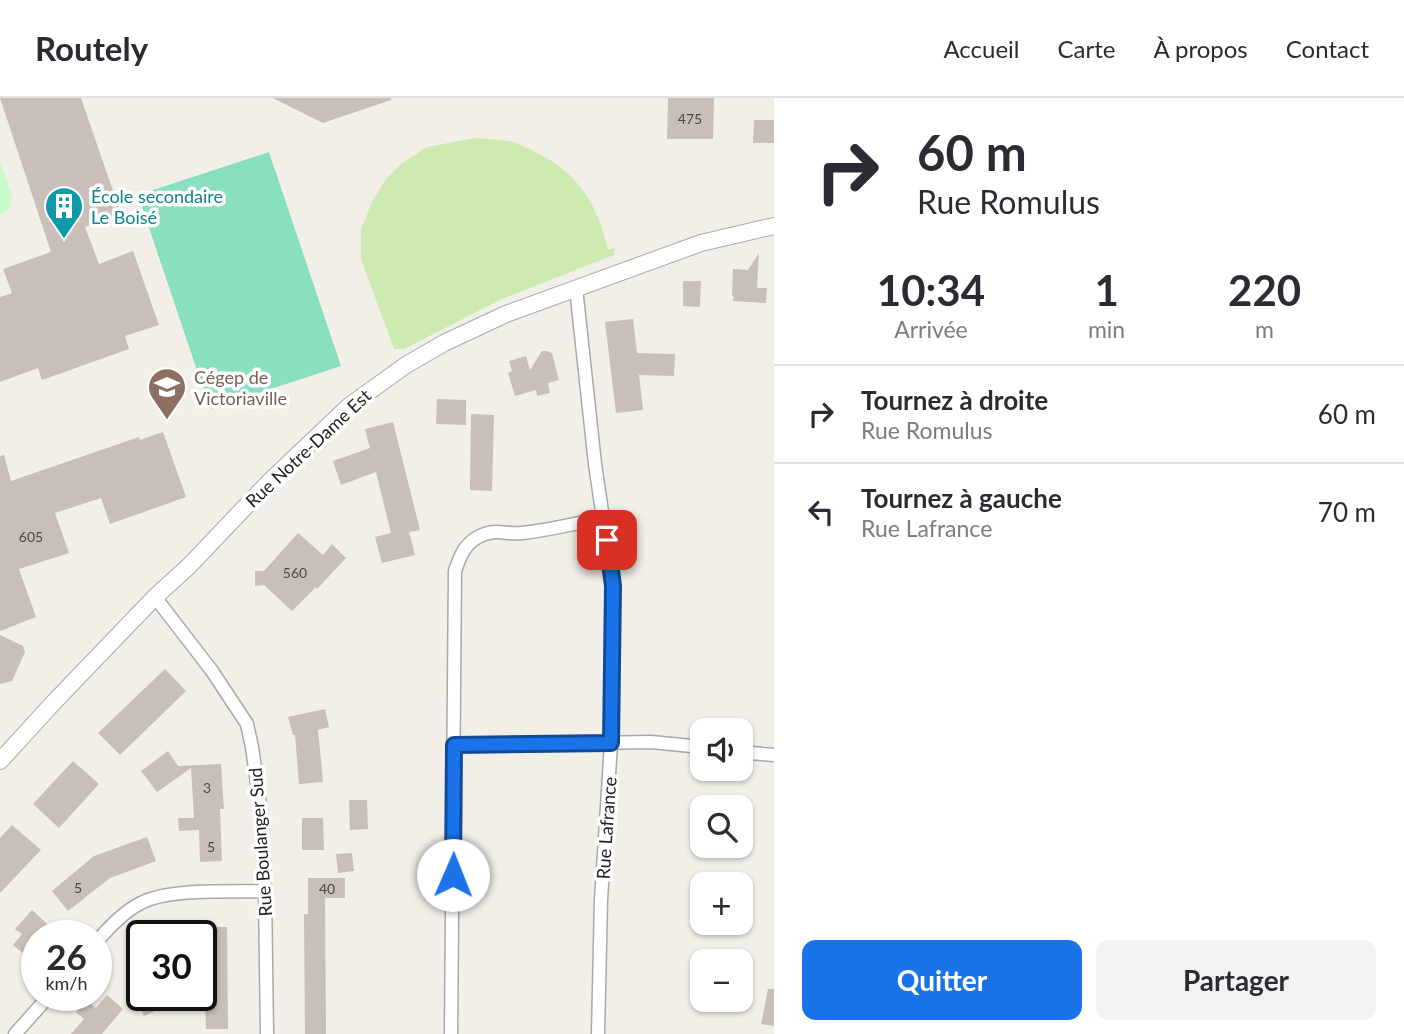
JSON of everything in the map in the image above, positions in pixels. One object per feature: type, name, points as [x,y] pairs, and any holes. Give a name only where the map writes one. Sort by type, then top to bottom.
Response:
[{"type":"street","name":"Rue Notre-Dame Est","points":[[0,761],[155,597],[189,566],[263,488],[349,405],[406,365],[443,343],[506,314],[701,243],[774,226]]},
{"type":"street","name":"Rue Lafrance","points":[[576,288],[595,464],[613,586],[611,743],[601,900],[598,1034]]},
{"type":"street","points":[[451,1034],[455,570],[460,555],[468,544],[481,536],[496,531],[520,533],[604,518]]},
{"type":"street","name":"Rue Boulanger Sud","points":[[155,597],[212,671],[247,724],[261,813],[267,1034]]},
{"type":"street","points":[[454,745],[651,742],[690,746]]},
{"type":"street","points":[[753,753],[774,755]]},
{"type":"street","points":[[112,924],[142,902],[168,894],[265,891]]},
{"type":"street","points":[[15,1034],[36,1011]]},
{"type":"green space","points":[[475,138],[516,143],[562,168],[591,204],[604,233],[608,250],[615,248],[614,255],[502,299],[404,349],[394,349],[361,259],[361,229],[373,200],[386,179],[402,163],[427,147]]},
{"type":"green space","points":[[269,152],[341,366],[210,409],[138,195]]},
{"type":"green space","points":[[0,162],[12,195],[10,208],[0,215]]},
{"type":"building","name":"École secondaire Le Boisé","points":[[0,98],[81,98],[121,214],[85,227],[99,264],[133,251],[159,325],[125,336],[129,349],[42,380],[38,368],[0,382],[0,297],[12,293],[3,269],[51,252]]},
{"type":"building","points":[[273,98],[391,98],[391,100],[323,123]]},
{"type":"building","points":[[668,98],[714,98],[713,139],[667,139]]},
{"type":"building","points":[[754,120],[774,120],[774,143],[753,143]]},
{"type":"building","points":[[759,253],[757,288],[767,288],[766,303],[733,301],[733,269],[748,270]]},
{"type":"building","points":[[683,281],[701,281],[700,307],[683,306]]},
{"type":"building","points":[[633,319],[637,353],[675,354],[674,376],[639,375],[643,410],[616,413],[605,322]]},
{"type":"building","points":[[542,351],[552,353],[559,380],[548,383],[550,393],[537,396],[536,390],[515,396],[508,373],[512,371],[509,361],[526,356],[530,370]]},
{"type":"building","points":[[437,399],[466,400],[466,425],[436,424]]},
{"type":"building","points":[[471,414],[494,415],[492,491],[470,490]]},
{"type":"building","points":[[393,422],[420,530],[409,532],[415,555],[382,563],[375,537],[391,533],[376,472],[341,485],[333,461],[370,448],[365,429]]},
{"type":"building","points":[[163,432],[186,497],[110,524],[101,498],[55,513],[69,553],[19,569],[36,617],[0,631],[0,456],[4,455],[11,481],[139,437],[140,440]]},
{"type":"building","points":[[298,533],[323,555],[332,544],[346,558],[292,611],[264,585],[255,586],[255,571],[264,571]]},
{"type":"building","points":[[0,635],[23,646],[25,652],[12,681],[0,684]]},
{"type":"building","points":[[165,669],[186,691],[120,755],[98,733]]},
{"type":"building","points":[[325,709],[329,727],[318,730],[323,782],[299,784],[295,735],[288,717]]},
{"type":"building","points":[[168,751],[178,766],[221,764],[224,809],[220,809],[222,861],[200,862],[199,830],[179,831],[178,818],[194,818],[191,768],[157,792],[141,771]]},
{"type":"building","points":[[73,761],[99,784],[59,828],[33,804]]},
{"type":"building","points":[[349,800],[367,800],[368,829],[350,830]]},
{"type":"building","points":[[302,818],[323,818],[324,850],[302,850]]},
{"type":"building","points":[[12,825],[41,850],[0,893],[0,838]]},
{"type":"building","points":[[147,837],[156,861],[110,878],[68,911],[52,891],[94,856]]},
{"type":"building","points":[[352,853],[354,871],[338,873],[336,854]]},
{"type":"building","points":[[308,878],[345,878],[345,898],[325,898],[326,1034],[305,1034],[304,914],[308,914]]},
{"type":"building","points":[[32,910],[43,920],[23,920]]},
{"type":"building","points":[[21,922],[21,933],[15,929]]},
{"type":"building","points":[[217,927],[227,927],[228,1029],[206,1029],[206,1011],[217,1011]]},
{"type":"building","points":[[21,935],[21,952],[13,945]]},
{"type":"building","points":[[768,989],[774,989],[774,1026],[761,1024]]},
{"type":"building","points":[[112,999],[123,1009],[102,1034],[71,1034],[84,1019],[76,1012],[112,1011]]},
{"type":"building","points":[[142,1011],[155,1011],[144,1016]]},
{"type":"place","name":"École secondaire Le Boisé","points":[[64,240]]},
{"type":"place","name":"Cégep de Victoriaville","points":[[167,421]]},
{"type":"route","points":[[453,875],[454,745],[611,743],[613,586],[607,540]]}]
